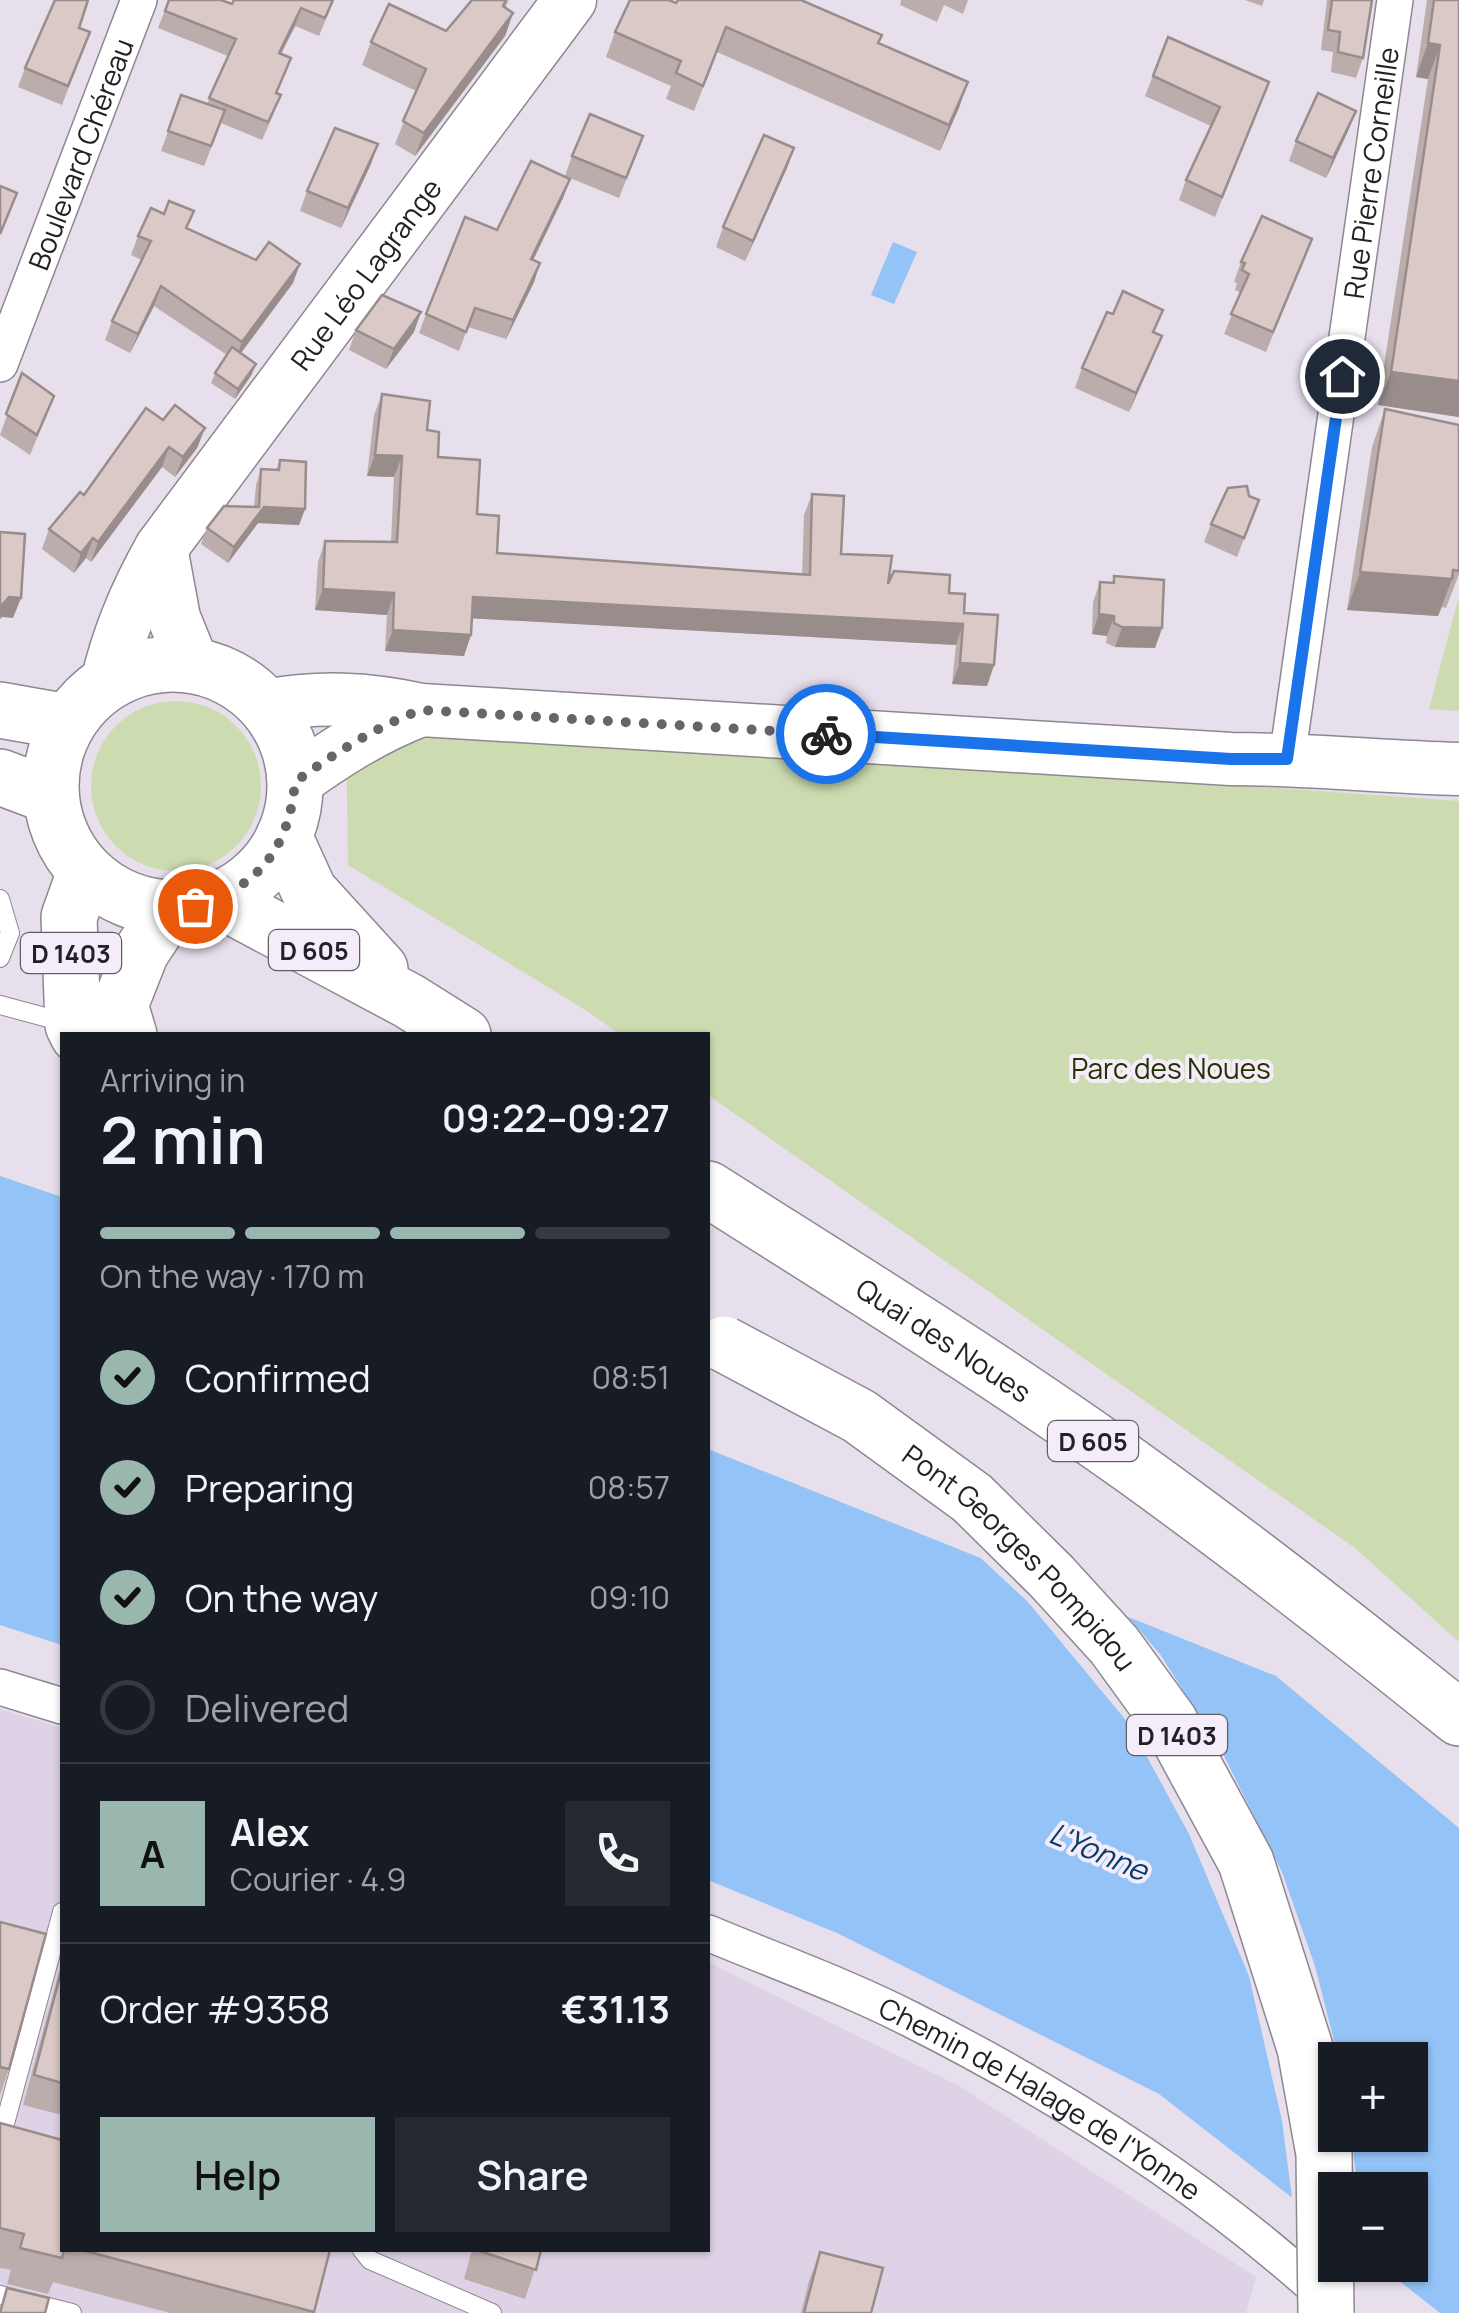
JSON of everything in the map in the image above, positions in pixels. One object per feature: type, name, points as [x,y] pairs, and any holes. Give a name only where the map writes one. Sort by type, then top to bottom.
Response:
[{"type":"main road","name":"Rue Léo Lagrange","points":[[107,682],[129,608],[160,548],[570,0]]},
{"type":"main road","points":[[160,548],[174,618],[193,665]]},
{"type":"main road","points":[[193,665],[220,673],[245,687],[266,706],[281,729],[290,755],[295,782],[292,810],[284,836],[268,862],[245,884],[194,904],[139,904],[110,892],[85,872],[62,837],[50,796],[53,758],[68,722],[85,700],[107,682],[148,667],[193,665]]},
{"type":"main road","points":[[266,706],[325,698],[377,700],[421,710],[1231,759],[1287,759],[1360,767],[1459,769]]},
{"type":"main road","points":[[0,710],[68,722]]},
{"type":"main road","points":[[295,782],[343,747],[388,722],[421,710]]},
{"type":"main road","points":[[0,777],[50,796]]},
{"type":"main road","name":"D 605","points":[[284,836],[309,891],[410,1001]]},
{"type":"main road","name":"D 1403","points":[[75,1030],[70,917],[85,872]]},
{"type":"main road","name":"D 605","points":[[194,904],[410,1001],[458,1032]]},
{"type":"main road","name":"D 1403","points":[[128,1032],[120,1005],[141,952],[194,904]]},
{"type":"main road","name":"Quai des Noues","points":[[710,1190],[1132,1467],[1371,1646],[1459,1718]]},
{"type":"main road","name":"Pont Georges Pompidou","points":[[716,1340],[859,1416],[972,1498],[1114,1645],[1170,1722],[1246,1862],[1305,2048],[1324,2154],[1326,2313]]},
{"type":"street","name":"Boulevard Chéreau","points":[[0,364],[140,0]]},
{"type":"street","name":"Rue Pierre Corneille","points":[[1287,759],[1396,0]]},
{"type":"street","points":[[0,1687],[60,1705]]},
{"type":"street","name":"Chemin de Halage de l'Yonne","points":[[710,1933],[909,2018],[1135,2149],[1284,2259],[1344,2313]]},
{"type":"lane","points":[[0,899],[10,933],[0,958]]},
{"type":"lane","points":[[0,1005],[75,1030]]},
{"type":"lane","points":[[5,2134],[60,1920]]},
{"type":"lane","points":[[364,2252],[370,2260],[492,2313]]},
{"type":"lane","points":[[0,2296],[72,2313]]},
{"type":"shaded area","points":[[0,1709],[60,1727],[60,2252],[710,2252],[710,1963],[959,2086],[1256,2277],[1246,2313],[0,2313]]},
{"type":"green space","points":[[1459,596],[1459,711],[1429,709]]},
{"type":"green space","points":[[176,701],[208,708],[236,726],[254,754],[261,786],[254,818],[236,846],[208,864],[176,871],[144,864],[116,846],[98,818],[91,786],[98,754],[116,726],[144,708]]},
{"type":"green space","name":"Parc des Noues","points":[[346,727],[659,744],[1459,801],[1459,1642],[1355,1548],[710,1096],[710,1032],[617,1032],[348,865]]},
{"type":"water","points":[[893,242],[917,252],[894,304],[871,295]]},
{"type":"water","points":[[0,1176],[60,1196],[60,1644],[0,1625]]},
{"type":"water","name":"L'Yonne","points":[[710,1450],[1276,1676],[1459,1828],[1459,2313],[1440,2313],[1401,2282],[1428,2282],[1428,2172],[1318,2172],[1318,2218],[1159,2094],[837,1933],[710,1881]]},
{"type":"pier","points":[[972,1550],[1122,1610],[1160,1654],[1222,1752],[1282,1872],[1315,1966],[1334,2042],[1318,2042],[1318,2152],[1353,2152],[1356,2172],[1318,2172],[1318,2224],[1293,2205],[1282,2121],[1249,1976],[1189,1834],[1129,1724],[1028,1602]]},
{"type":"building","points":[[55,0],[88,0],[79,28],[90,32],[68,86],[25,68]]},
{"type":"building","points":[[169,0],[221,0],[232,4],[234,0],[333,0],[325,18],[301,8],[279,53],[291,58],[276,93],[281,95],[268,122],[209,98],[236,39],[165,11]]},
{"type":"building","points":[[472,0],[506,0],[503,6],[513,13],[424,133],[403,121],[426,69],[371,42],[389,4],[446,31]]},
{"type":"building","points":[[630,0],[801,0],[882,35],[878,43],[968,82],[949,125],[726,27],[703,86],[676,73],[681,61],[615,32]]},
{"type":"building","points":[[1332,0],[1372,0],[1363,58],[1338,52],[1340,32],[1328,30]]},
{"type":"building","points":[[1434,0],[1459,0],[1459,381],[1391,372],[1440,45],[1428,43]]},
{"type":"building","points":[[1168,37],[1269,82],[1222,197],[1186,180],[1220,107],[1153,76]]},
{"type":"building","points":[[1318,93],[1356,111],[1333,158],[1296,141]]},
{"type":"building","points":[[181,95],[225,110],[211,146],[168,131]]},
{"type":"building","points":[[590,114],[643,136],[626,178],[572,156]]},
{"type":"building","points":[[335,128],[378,144],[348,208],[307,191]]},
{"type":"building","points":[[764,135],[794,148],[753,241],[723,227]]},
{"type":"building","points":[[531,161],[570,179],[531,259],[540,263],[513,320],[475,308],[466,332],[426,314],[465,217],[497,230]]},
{"type":"building","points":[[0,186],[17,193],[0,234]]},
{"type":"building","points":[[169,201],[194,211],[186,228],[256,260],[269,242],[300,264],[242,342],[161,286],[138,334],[112,321],[151,241],[138,236],[151,208],[164,214]]},
{"type":"building","points":[[1262,216],[1312,239],[1273,332],[1231,314],[1249,274],[1242,270],[1245,263],[1241,262]]},
{"type":"building","points":[[1123,291],[1163,310],[1153,332],[1162,336],[1136,393],[1082,368],[1107,312],[1113,314]]},
{"type":"building","points":[[382,295],[421,312],[394,349],[356,330]]},
{"type":"building","points":[[232,347],[256,364],[238,389],[215,373]]},
{"type":"building","points":[[22,373],[54,396],[37,435],[6,414]]},
{"type":"building","points":[[382,394],[430,401],[427,430],[439,432],[438,457],[480,460],[477,514],[499,516],[497,553],[810,575],[812,494],[844,496],[841,554],[892,556],[888,584],[894,571],[950,575],[949,593],[965,594],[964,613],[998,615],[994,665],[960,663],[963,624],[473,597],[471,635],[393,630],[394,593],[323,589],[325,541],[397,542],[402,456],[375,455]]},
{"type":"building","points":[[175,405],[205,428],[183,457],[169,447],[98,542],[93,538],[81,553],[49,529],[80,492],[84,495],[146,408],[163,420]]},
{"type":"building","points":[[1385,409],[1459,425],[1459,571],[1453,570],[1452,579],[1360,572]]},
{"type":"building","points":[[280,460],[306,462],[305,509],[264,507],[234,547],[207,528],[224,506],[259,507],[261,469],[279,470]]},
{"type":"building","points":[[1247,486],[1249,496],[1259,500],[1244,538],[1211,524],[1228,488]]},
{"type":"building","points":[[0,532],[25,534],[21,598],[9,597],[0,607]]},
{"type":"building","points":[[1114,576],[1164,580],[1162,628],[1122,627],[1114,623],[1114,616],[1099,614],[1100,582],[1114,583]]},
{"type":"building","points":[[0,1922],[46,1934],[9,2069],[0,2067]]},
{"type":"building","points":[[60,1976],[60,2082],[34,2075]]},
{"type":"building","points":[[0,2123],[60,2139],[62,2258],[20,2248],[24,2234],[0,2228]]},
{"type":"building","points":[[89,2252],[329,2252],[314,2312]]},
{"type":"building","points":[[483,2252],[540,2252],[536,2270]]},
{"type":"building","points":[[820,2252],[883,2268],[871,2313],[804,2313]]},
{"type":"building","points":[[7,2288],[49,2298],[45,2313],[0,2313]]},
{"type":"way so far","points":[[195,906],[245,884],[268,862],[284,836],[295,782],[343,747],[388,722],[421,710],[826,734]]},
{"type":"route","points":[[826,734],[1231,759],[1287,759],[1342,376]]}]
